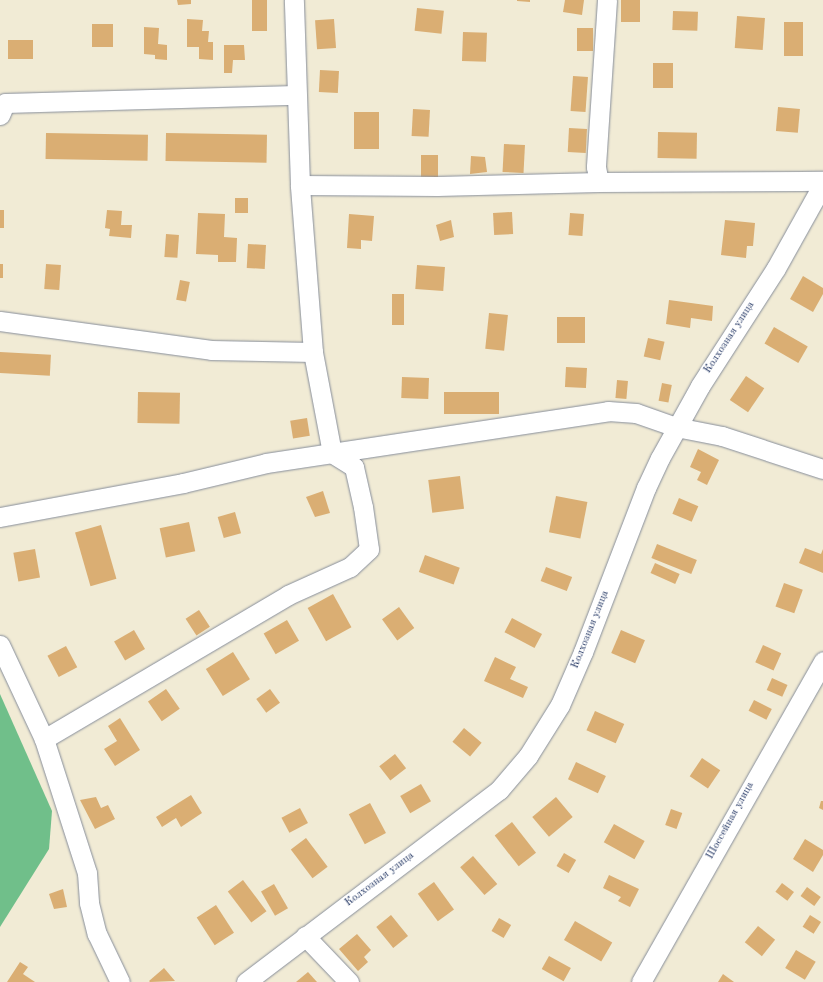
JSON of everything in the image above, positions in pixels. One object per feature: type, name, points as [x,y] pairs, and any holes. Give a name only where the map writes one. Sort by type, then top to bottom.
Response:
[{"type":"street","points":[[44,739],[288,595],[350,567],[369,549],[364,507],[354,467],[332,453],[313,352],[300,185],[294,0]]},
{"type":"street","points":[[599,182],[596,167],[607,0]]},
{"type":"street","points":[[0,116],[5,103],[296,95]]},
{"type":"street","points":[[300,185],[437,186],[599,182],[823,182]]},
{"type":"street","name":"Колхозная улица","points":[[246,982],[499,790],[528,756],[562,698],[613,577],[646,488],[676,427],[776,268],[823,182]]},
{"type":"street","points":[[0,321],[49,330],[211,350],[313,352]]},
{"type":"street","points":[[0,517],[183,483],[266,463],[608,411],[636,413],[676,427],[722,436],[823,469]]},
{"type":"street","points":[[0,645],[44,739],[87,873],[89,903],[97,934],[120,982]]},
{"type":"street","name":"Шоссейная улица","points":[[641,982],[823,661]]},
{"type":"street","points":[[305,936],[349,982]]},
{"type":"green space","points":[[0,694],[52,811],[49,849],[0,927]]},
{"type":"building","points":[[177,0],[191,0],[191,4],[178,5]]},
{"type":"building","points":[[252,0],[267,0],[267,31],[252,31]]},
{"type":"building","points":[[530,0],[530,2],[517,1]]},
{"type":"building","points":[[565,0],[584,0],[582,15],[563,12]]},
{"type":"building","points":[[621,0],[640,0],[640,22],[621,22]]},
{"type":"building","points":[[417,8],[444,11],[441,34],[415,31]]},
{"type":"building","points":[[673,11],[698,12],[697,31],[672,30]]},
{"type":"building","points":[[737,16],[765,18],[763,50],[735,48]]},
{"type":"building","points":[[187,19],[203,20],[202,31],[209,31],[208,42],[213,42],[213,60],[199,59],[199,47],[187,47]]},
{"type":"building","points":[[334,19],[336,48],[317,49],[315,20]]},
{"type":"building","points":[[784,22],[803,22],[803,56],[784,56]]},
{"type":"building","points":[[92,24],[113,24],[113,47],[92,47]]},
{"type":"building","points":[[144,27],[159,28],[158,44],[167,45],[167,60],[155,59],[155,55],[144,54]]},
{"type":"building","points":[[577,28],[593,28],[593,51],[577,51]]},
{"type":"building","points":[[463,32],[487,33],[486,62],[462,61]]},
{"type":"building","points":[[8,40],[33,40],[33,59],[8,59]]},
{"type":"building","points":[[224,45],[244,45],[245,60],[233,60],[232,73],[224,73]]},
{"type":"building","points":[[653,63],[673,63],[673,88],[653,88]]},
{"type":"building","points":[[320,70],[339,71],[338,93],[319,92]]},
{"type":"building","points":[[573,76],[588,77],[586,112],[571,111]]},
{"type":"building","points":[[778,107],[800,109],[798,133],[776,131]]},
{"type":"building","points":[[413,109],[430,110],[429,137],[412,136]]},
{"type":"building","points":[[354,112],[379,112],[379,149],[354,149]]},
{"type":"building","points":[[569,128],[587,129],[586,153],[568,152]]},
{"type":"building","points":[[658,132],[697,133],[697,159],[658,158]]},
{"type":"building","points":[[46,133],[148,135],[148,161],[46,159]]},
{"type":"building","points":[[166,133],[267,135],[266,163],[166,161]]},
{"type":"building","points":[[504,144],[525,145],[524,173],[503,172]]},
{"type":"building","points":[[421,155],[438,155],[438,180],[421,180]]},
{"type":"building","points":[[471,156],[485,157],[487,172],[470,174]]},
{"type":"building","points":[[235,198],[248,198],[248,213],[235,213]]},
{"type":"building","points":[[0,210],[4,210],[4,228],[0,228]]},
{"type":"building","points":[[107,210],[122,211],[121,225],[132,225],[131,238],[109,236],[110,229],[105,228]]},
{"type":"building","points":[[512,212],[513,234],[494,235],[493,213]]},
{"type":"building","points":[[198,213],[225,214],[224,237],[237,238],[236,262],[218,262],[218,255],[196,254]]},
{"type":"building","points":[[570,213],[584,214],[582,236],[568,235]]},
{"type":"building","points":[[349,214],[374,216],[372,241],[361,240],[361,249],[347,248]]},
{"type":"building","points":[[451,220],[454,237],[440,241],[436,225]]},
{"type":"building","points":[[725,220],[755,223],[753,246],[747,246],[746,258],[721,255]]},
{"type":"building","points":[[166,234],[179,235],[177,258],[164,257]]},
{"type":"building","points":[[248,244],[266,245],[265,269],[247,268]]},
{"type":"building","points":[[0,264],[3,264],[3,278],[0,278]]},
{"type":"building","points":[[46,264],[61,265],[59,290],[44,289]]},
{"type":"building","points":[[417,265],[445,267],[443,291],[415,289]]},
{"type":"building","points":[[803,276],[823,288],[823,294],[813,312],[790,299]]},
{"type":"building","points":[[180,280],[190,282],[186,302],[176,300]]},
{"type":"building","points":[[392,294],[404,294],[404,325],[392,325]]},
{"type":"building","points":[[669,300],[713,306],[712,321],[691,318],[690,328],[666,324]]},
{"type":"building","points":[[489,313],[508,315],[504,351],[485,349]]},
{"type":"building","points":[[557,317],[585,317],[585,343],[557,343]]},
{"type":"building","points":[[774,327],[808,346],[798,363],[764,343]]},
{"type":"building","points":[[648,338],[665,342],[660,360],[644,357]]},
{"type":"building","points":[[0,352],[51,355],[50,376],[0,373]]},
{"type":"building","points":[[566,367],[587,368],[586,388],[565,387]]},
{"type":"building","points":[[746,376],[764,388],[748,412],[730,400]]},
{"type":"building","points":[[402,377],[429,378],[428,399],[401,398]]},
{"type":"building","points":[[617,380],[628,381],[626,399],[615,398]]},
{"type":"building","points":[[662,383],[672,385],[668,403],[659,401]]},
{"type":"building","points":[[138,392],[180,393],[179,424],[137,423]]},
{"type":"building","points":[[444,392],[499,392],[499,414],[444,414]]},
{"type":"building","points":[[307,418],[310,436],[293,438],[290,421]]},
{"type":"building","points":[[698,449],[719,460],[707,485],[697,480],[701,472],[690,467]]},
{"type":"building","points":[[460,476],[464,509],[432,513],[428,480]]},
{"type":"building","points":[[323,491],[330,513],[315,517],[306,497]]},
{"type":"building","points":[[556,496],[587,502],[580,538],[549,532]]},
{"type":"building","points":[[679,498],[698,506],[692,522],[672,514]]},
{"type":"building","points":[[235,512],[241,533],[224,538],[218,517]]},
{"type":"building","points":[[189,522],[195,551],[166,558],[160,528]]},
{"type":"building","points":[[101,525],[116,579],[90,586],[75,532]]},
{"type":"building","points":[[657,544],[697,560],[691,574],[651,558]]},
{"type":"building","points":[[805,548],[821,554],[823,549],[823,573],[799,563]]},
{"type":"building","points":[[35,549],[40,578],[18,581],[13,553]]},
{"type":"building","points":[[425,555],[460,568],[454,585],[419,572]]},
{"type":"building","points":[[655,563],[680,574],[675,584],[651,573]]},
{"type":"building","points":[[546,567],[572,577],[567,591],[541,581]]},
{"type":"building","points":[[784,583],[803,590],[794,613],[775,606]]},
{"type":"building","points":[[333,594],[351,627],[326,641],[308,608]]},
{"type":"building","points":[[399,607],[414,628],[397,640],[382,619]]},
{"type":"building","points":[[199,610],[210,627],[196,635],[186,619]]},
{"type":"building","points":[[512,618],[542,634],[535,648],[504,632]]},
{"type":"building","points":[[287,620],[299,641],[276,654],[264,634]]},
{"type":"building","points":[[134,630],[145,649],[125,661],[114,642]]},
{"type":"building","points":[[621,630],[645,640],[635,663],[611,653]]},
{"type":"building","points":[[763,645],[781,653],[774,670],[755,662]]},
{"type":"building","points":[[66,646],[77,667],[59,677],[47,656]]},
{"type":"building","points":[[233,652],[250,679],[223,696],[206,669]]},
{"type":"building","points":[[495,657],[516,667],[510,679],[528,687],[523,698],[484,681]]},
{"type":"building","points":[[772,678],[788,685],[782,697],[767,690]]},
{"type":"building","points":[[166,689],[180,709],[162,721],[148,702]]},
{"type":"building","points":[[270,689],[280,703],[266,713],[256,699]]},
{"type":"building","points":[[754,700],[772,709],[766,720],[749,711]]},
{"type":"building","points":[[595,711],[624,724],[616,743],[586,730]]},
{"type":"building","points":[[120,718],[140,750],[115,766],[104,749],[117,741],[108,726]]},
{"type":"building","points":[[464,728],[482,743],[470,757],[452,742]]},
{"type":"building","points":[[395,754],[406,768],[390,780],[379,766]]},
{"type":"building","points":[[702,758],[720,770],[708,789],[690,776]]},
{"type":"building","points":[[576,762],[606,776],[598,793],[568,779]]},
{"type":"building","points":[[421,784],[431,801],[410,813],[400,796]]},
{"type":"building","points":[[191,795],[202,813],[181,827],[176,818],[162,827],[156,817]]},
{"type":"building","points":[[96,797],[101,808],[108,805],[115,819],[95,829],[80,800]]},
{"type":"building","points":[[556,797],[573,817],[549,837],[532,817]]},
{"type":"building","points":[[821,801],[823,801],[823,810],[819,808]]},
{"type":"building","points":[[370,803],[386,833],[365,844],[349,814]]},
{"type":"building","points":[[300,808],[308,823],[289,833],[281,818]]},
{"type":"building","points":[[671,809],[682,813],[676,829],[665,825]]},
{"type":"building","points":[[512,822],[536,853],[519,866],[495,836]]},
{"type":"building","points":[[614,824],[645,841],[634,859],[604,842]]},
{"type":"building","points":[[306,838],[328,867],[312,878],[291,849]]},
{"type":"building","points":[[805,839],[823,850],[823,855],[813,872],[793,859]]},
{"type":"building","points":[[564,853],[576,860],[569,873],[556,866]]},
{"type":"building","points":[[473,856],[497,884],[484,895],[460,867]]},
{"type":"building","points":[[609,875],[639,889],[630,907],[618,901],[621,897],[603,888]]},
{"type":"building","points":[[243,880],[266,911],[251,923],[228,891]]},
{"type":"building","points":[[434,882],[454,910],[438,921],[418,894]]},
{"type":"building","points":[[782,883],[794,892],[787,901],[775,892]]},
{"type":"building","points":[[274,884],[288,908],[275,916],[261,891]]},
{"type":"building","points":[[807,887],[821,897],[814,906],[801,896]]},
{"type":"building","points":[[63,889],[67,907],[54,909],[49,894]]},
{"type":"building","points":[[216,905],[234,933],[215,945],[197,918]]},
{"type":"building","points":[[391,915],[408,936],[393,948],[376,927]]},
{"type":"building","points":[[810,915],[821,922],[814,934],[803,927]]},
{"type":"building","points":[[499,918],[511,925],[504,938],[492,931]]},
{"type":"building","points":[[575,921],[612,942],[601,962],[564,940]]},
{"type":"building","points":[[758,926],[775,940],[762,956],[745,942]]},
{"type":"building","points":[[357,934],[371,950],[364,957],[368,962],[358,971],[339,949]]},
{"type":"building","points":[[796,950],[816,962],[805,980],[785,968]]},
{"type":"building","points":[[549,956],[571,968],[564,981],[542,969]]},
{"type":"building","points":[[20,962],[28,967],[23,974],[35,982],[7,982]]},
{"type":"building","points":[[164,968],[175,981],[149,981]]},
{"type":"building","points":[[308,972],[317,982],[296,982]]},
{"type":"building","points":[[723,974],[734,982],[718,982]]}]
